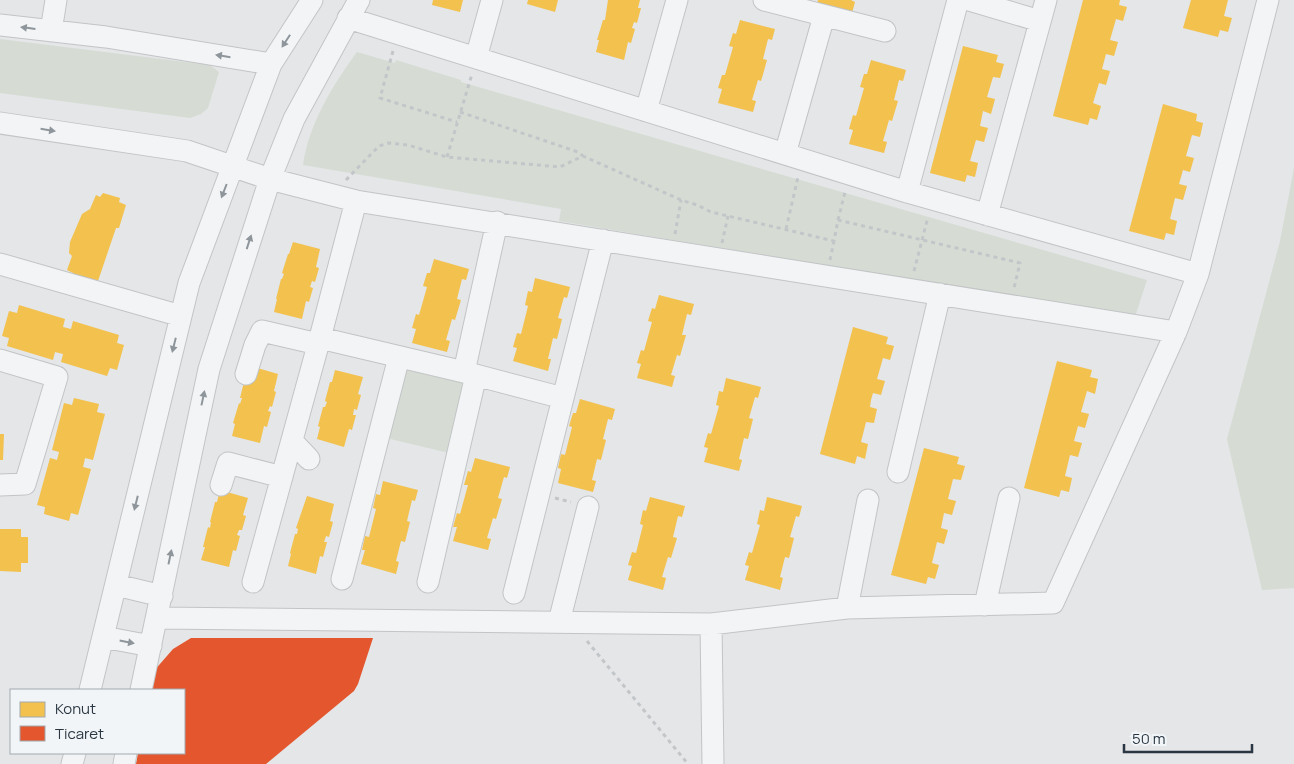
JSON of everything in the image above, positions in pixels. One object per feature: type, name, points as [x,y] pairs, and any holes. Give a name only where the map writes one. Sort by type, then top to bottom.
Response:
[{"type":"street","points":[[51,31],[56,0]]},
{"type":"street","points":[[90,689],[189,282],[271,64],[312,0]]},
{"type":"street","points":[[141,689],[208,369],[270,179],[294,119],[359,0]]},
{"type":"street","points":[[476,58],[492,0]]},
{"type":"street","points":[[646,111],[676,0]]},
{"type":"street","points":[[764,0],[885,31]]},
{"type":"street","points":[[907,192],[958,0]]},
{"type":"street","points":[[969,0],[1040,21]]},
{"type":"street","points":[[987,215],[1046,0]]},
{"type":"street","points":[[157,618],[711,624],[847,608],[1053,602],[1176,332],[1198,274],[1268,0]]},
{"type":"street","points":[[793,157],[824,16]]},
{"type":"street","points":[[348,18],[932,200],[1198,274]]},
{"type":"street","points":[[0,25],[106,37],[271,64]]},
{"type":"street","points":[[0,123],[187,151],[270,179],[356,201],[497,222],[1176,332]]},
{"type":"street","points":[[252,582],[356,201]]},
{"type":"street","points":[[428,582],[470,373],[497,222]]},
{"type":"street","points":[[514,593],[603,240]]},
{"type":"street","points":[[0,264],[181,316]]},
{"type":"street","points":[[898,472],[940,294]]},
{"type":"street","points":[[246,374],[255,344],[262,331],[399,357],[470,373],[564,398]]},
{"type":"street","points":[[342,579],[399,357]]},
{"type":"street","points":[[0,360],[57,377],[25,484],[0,485]]},
{"type":"street","points":[[292,440],[309,459]]},
{"type":"street","points":[[221,485],[228,463],[282,477]]},
{"type":"street","points":[[985,605],[1009,498]]},
{"type":"street","points":[[847,608],[868,500]]},
{"type":"street","points":[[565,622],[588,507]]},
{"type":"street","points":[[116,585],[162,596]]},
{"type":"street","points":[[711,624],[712,764]]},
{"type":"street","points":[[103,637],[151,646]]},
{"type":"path","points":[[398,34],[380,98],[457,122]]},
{"type":"path","points":[[446,157],[476,58]]},
{"type":"path","points":[[460,112],[578,152],[583,156],[711,212],[834,241],[849,174]]},
{"type":"path","points":[[331,194],[379,146],[389,143],[408,145],[446,157],[560,167],[583,156]]},
{"type":"path","points":[[786,230],[793,157]]},
{"type":"path","points":[[673,251],[681,200]]},
{"type":"path","points":[[910,289],[932,200]]},
{"type":"path","points":[[718,258],[728,216]]},
{"type":"path","points":[[838,220],[1020,263],[1011,305]]},
{"type":"path","points":[[539,494],[588,507]]},
{"type":"path","points":[[565,622],[688,764]]},
{"type":"shaded area","points":[[0,39],[210,65],[219,72],[208,108],[201,114],[190,118],[0,93]]},
{"type":"shaded area","points":[[357,52],[395,63],[396,60],[461,80],[461,82],[1147,280],[1135,317],[559,221],[561,209],[303,165],[316,119],[331,91]]},
{"type":"shaded area","points":[[1294,168],[1294,588],[1262,590],[1227,439],[1280,241]]},
{"type":"shaded area","points":[[403,369],[466,384],[449,453],[386,438]]},
{"type":"building: Konut","points":[[433,0],[463,0],[460,12],[432,5]]},
{"type":"building: Konut","points":[[528,0],[558,0],[555,12],[527,4]]},
{"type":"building: Konut","points":[[608,0],[640,0],[638,8],[641,8],[637,23],[634,22],[632,28],[635,29],[631,43],[628,42],[624,60],[596,52],[599,40],[597,40],[603,20],[605,20]]},
{"type":"building: Konut","points":[[818,0],[851,0],[855,2],[852,13],[817,4]]},
{"type":"building: Konut","points":[[1083,0],[1120,0],[1119,5],[1127,7],[1123,21],[1116,19],[1110,40],[1118,42],[1114,56],[1106,54],[1102,69],[1110,71],[1106,85],[1099,83],[1093,103],[1101,106],[1097,120],[1090,118],[1088,125],[1053,116]]},
{"type":"building: Konut","points":[[1191,0],[1228,0],[1224,16],[1232,18],[1228,32],[1220,30],[1218,37],[1183,28]]},
{"type":"building: Konut","points":[[740,20],[775,29],[772,40],[768,39],[763,59],[767,60],[761,81],[758,80],[752,100],[756,101],[753,112],[718,103],[722,89],[718,88],[722,75],[725,75],[733,47],[729,46],[733,33],[736,34]]},
{"type":"building: Konut","points":[[963,46],[998,55],[996,62],[1004,64],[1000,78],[993,77],[987,97],[995,99],[991,114],[983,111],[980,126],[988,128],[984,142],[976,140],[970,161],[978,163],[975,177],[967,175],[965,182],[930,173]]},
{"type":"building: Konut","points":[[871,60],[906,70],[903,81],[899,80],[894,100],[898,101],[892,121],[889,120],[883,141],[887,142],[884,153],[849,144],[853,130],[849,129],[853,115],[856,116],[864,88],[860,87],[864,74],[867,74]]},
{"type":"building: Konut","points":[[1163,104],[1197,114],[1196,121],[1203,123],[1200,137],[1192,135],[1186,156],[1194,158],[1190,172],[1183,170],[1179,184],[1187,186],[1183,200],[1175,198],[1170,219],[1177,221],[1174,235],[1166,233],[1164,240],[1129,231]]},
{"type":"building: Konut","points":[[103,193],[120,198],[119,202],[126,205],[98,281],[91,279],[89,283],[72,277],[73,273],[67,270],[72,256],[69,253],[70,242],[82,214],[90,209],[96,195],[100,197]]},
{"type":"building: Konut","points":[[293,242],[320,249],[316,267],[319,268],[315,282],[312,281],[310,287],[313,288],[309,302],[306,301],[302,319],[274,312],[281,279],[284,274],[282,273]]},
{"type":"building: Konut","points":[[434,259],[469,269],[466,280],[462,279],[457,299],[461,300],[455,320],[452,319],[446,340],[450,341],[447,352],[412,343],[416,329],[412,328],[416,314],[419,315],[427,287],[423,286],[427,273],[430,273]]},
{"type":"building: Konut","points":[[535,278],[570,287],[567,298],[564,297],[558,318],[562,319],[557,339],[553,338],[548,359],[551,359],[548,371],[513,361],[517,348],[513,347],[517,333],[521,334],[528,306],[525,305],[528,291],[532,292]]},
{"type":"building: Konut","points":[[659,295],[694,304],[691,315],[687,314],[682,335],[686,335],[680,356],[677,355],[671,375],[675,376],[672,387],[637,378],[641,364],[637,363],[641,350],[644,351],[652,322],[648,321],[652,308],[655,309]]},
{"type":"building: Konut","points":[[19,305],[65,319],[63,327],[71,329],[73,321],[119,335],[117,343],[124,345],[117,370],[110,368],[107,376],[61,362],[63,354],[55,352],[53,360],[7,346],[9,338],[2,336],[9,311],[17,313]]},
{"type":"building: Konut","points":[[853,327],[888,337],[886,344],[894,346],[890,360],[883,358],[877,379],[885,381],[881,395],[873,393],[871,400],[870,407],[877,409],[874,423],[866,422],[861,442],[868,444],[865,459],[857,456],[855,464],[820,454]]},
{"type":"building: Konut","points":[[1057,361],[1092,370],[1090,377],[1098,379],[1095,394],[1087,391],[1081,412],[1089,414],[1085,428],[1078,426],[1074,441],[1082,443],[1078,457],[1070,455],[1065,476],[1072,478],[1069,492],[1061,490],[1059,497],[1024,488]]},
{"type":"building: Konut","points":[[251,366],[278,374],[272,407],[270,406],[268,411],[271,412],[267,427],[264,426],[260,443],[232,436],[235,424],[233,423],[242,398],[240,398],[245,378]]},
{"type":"building: Konut","points":[[335,370],[363,377],[358,394],[361,395],[357,410],[354,409],[353,415],[356,415],[352,430],[349,429],[344,447],[317,439],[320,427],[318,426],[323,407],[325,407],[327,402],[325,401]]},
{"type":"building: Konut","points":[[726,378],[761,387],[758,398],[755,397],[749,418],[753,419],[748,439],[744,438],[739,459],[742,460],[739,471],[704,462],[708,448],[704,447],[708,433],[711,434],[719,406],[716,405],[719,391],[723,392]]},
{"type":"building: Konut","points":[[74,398],[99,404],[97,412],[105,414],[93,460],[85,458],[83,467],[91,469],[78,515],[71,513],[69,521],[44,514],[45,507],[37,505],[50,458],[57,460],[59,452],[52,450],[64,403],[72,405]]},
{"type":"building: Konut","points":[[580,399],[615,409],[612,420],[608,419],[603,439],[606,440],[601,460],[597,459],[592,480],[596,481],[593,492],[558,483],[561,469],[558,468],[561,454],[565,455],[572,427],[569,426],[573,413],[576,413]]},
{"type":"building: Konut","points":[[0,434],[4,434],[3,460],[0,460]]},
{"type":"building: Konut","points":[[924,448],[959,457],[957,464],[965,466],[961,480],[953,479],[948,499],[956,501],[952,515],[944,513],[941,528],[948,530],[944,544],[937,542],[932,563],[939,565],[935,579],[928,577],[926,584],[891,575]]},
{"type":"building: Konut","points":[[475,458],[510,467],[507,478],[504,477],[498,498],[502,499],[496,519],[493,518],[487,538],[491,539],[488,550],[453,541],[457,527],[453,527],[457,513],[460,514],[468,485],[464,485],[468,471],[471,472]]},
{"type":"building: Konut","points":[[383,481],[418,490],[415,501],[412,500],[407,521],[410,522],[405,542],[401,541],[396,561],[399,562],[396,574],[361,564],[365,550],[362,550],[365,536],[369,537],[376,509],[373,508],[376,494],[380,495]]},
{"type":"building: Konut","points":[[220,490],[248,498],[243,515],[246,516],[242,530],[239,530],[237,535],[240,536],[236,551],[233,550],[229,567],[201,560],[208,527],[210,528],[215,502],[217,502]]},
{"type":"building: Konut","points":[[307,496],[334,504],[330,521],[333,522],[329,537],[326,536],[324,542],[327,542],[323,557],[320,556],[316,574],[288,566],[295,534],[297,534],[298,529],[296,528]]},
{"type":"building: Konut","points":[[650,497],[685,506],[682,517],[678,516],[673,537],[677,538],[671,558],[668,557],[662,577],[666,578],[663,590],[628,580],[632,566],[628,565],[632,552],[636,553],[643,525],[640,524],[643,510],[646,511]]},
{"type":"building: Konut","points":[[767,497],[802,506],[799,517],[796,516],[790,537],[794,538],[789,558],[785,557],[780,577],[783,578],[780,590],[745,580],[749,566],[745,565],[749,552],[752,553],[760,525],[757,524],[760,510],[764,511]]},
{"type":"building: Konut","points":[[0,529],[21,529],[21,537],[28,537],[28,563],[21,563],[21,572],[0,571]]},
{"type":"building: Ticaret","points":[[191,638],[373,638],[354,691],[266,764],[136,764],[138,754],[185,754],[185,689],[150,689],[153,672],[173,649]]}]
